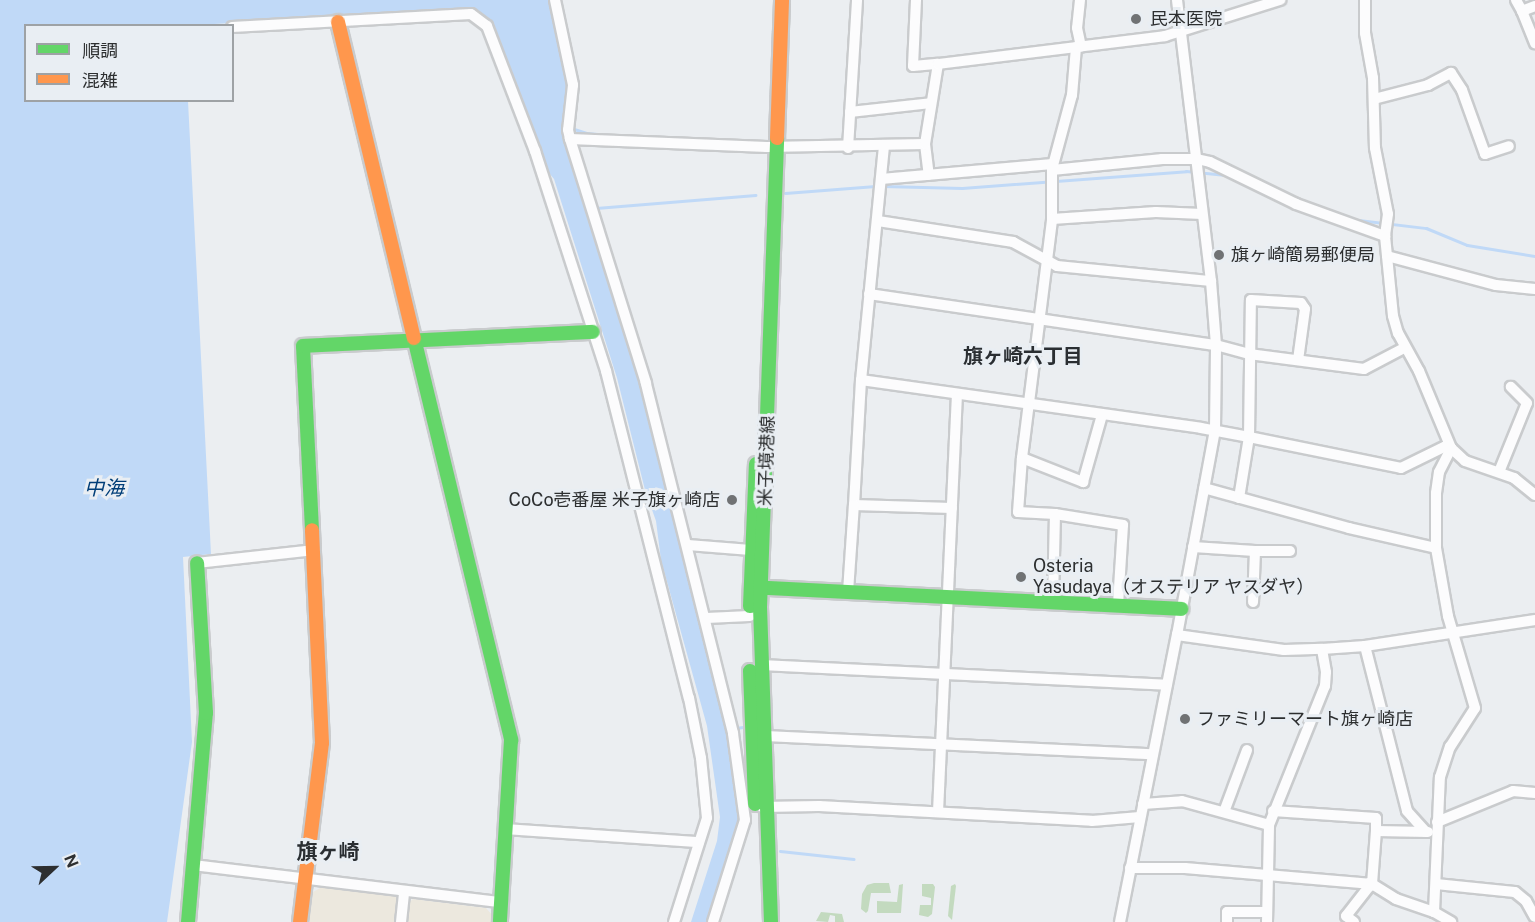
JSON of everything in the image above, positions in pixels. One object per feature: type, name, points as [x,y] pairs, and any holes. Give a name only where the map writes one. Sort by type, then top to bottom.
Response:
[{"type":"street","points":[[555,0],[573,85],[568,130],[570,139],[642,366],[733,733],[745,820],[713,922]]},
{"type":"street","name":"米子境港線","points":[[771,922],[761,808],[750,616],[756,587],[772,147],[772,0]]},
{"type":"street","name":"米子境港線","points":[[761,922],[761,808],[765,736],[756,587],[751,550],[782,0]]},
{"type":"street","points":[[848,148],[856,0]]},
{"type":"street","points":[[916,0],[913,66],[1165,36],[1280,0]]},
{"type":"street","points":[[1080,0],[1077,28],[1079,47],[1072,95],[1052,167],[1052,219],[1044,260],[1018,512],[1055,514],[1124,525],[1118,605]]},
{"type":"street","points":[[1120,922],[1215,430],[1216,345],[1211,281],[1176,0]]},
{"type":"street","points":[[1240,0],[1243,11]]},
{"type":"street","points":[[1365,0],[1365,33],[1373,78],[1375,148],[1388,214],[1385,236],[1393,316],[1404,348],[1419,371],[1451,448],[1465,461],[1514,478],[1535,495]]},
{"type":"street","points":[[1516,0],[1535,44]]},
{"type":"street","points":[[1522,11],[1535,6]]},
{"type":"street","points":[[234,27],[471,14],[487,26],[535,152],[606,371],[689,698],[701,758],[708,818],[674,922]]},
{"type":"street","points":[[338,22],[511,740],[500,922]]},
{"type":"street","points":[[929,175],[925,144],[938,64]]},
{"type":"street","points":[[1374,99],[1428,86],[1451,73],[1462,90],[1485,153],[1509,146]]},
{"type":"street","points":[[850,112],[932,103]]},
{"type":"street","points":[[570,139],[772,147],[848,148],[925,144]]},
{"type":"street","points":[[848,592],[861,380],[884,146]]},
{"type":"street","points":[[881,179],[1162,159],[1197,159],[1210,162],[1296,204],[1385,236]]},
{"type":"street","points":[[1052,219],[1156,212],[1202,214]]},
{"type":"street","points":[[878,221],[1013,242],[1057,266],[1211,281]]},
{"type":"street","points":[[1388,256],[1496,285],[1535,289]]},
{"type":"street","points":[[869,294],[1216,345],[1249,354],[1364,369],[1404,348]]},
{"type":"street","points":[[1239,498],[1249,437],[1251,300],[1301,303],[1305,309],[1298,360]]},
{"type":"street","points":[[300,922],[322,743],[303,346],[592,332]]},
{"type":"street","points":[[861,380],[1215,430],[1401,468],[1446,446],[1451,448]]},
{"type":"street","points":[[1499,472],[1527,403],[1511,387]]},
{"type":"street","points":[[938,812],[957,394]]},
{"type":"street","points":[[1022,458],[1083,482],[1102,415]]},
{"type":"street","points":[[1434,912],[1436,884],[1433,829],[1440,777],[1459,731],[1475,708],[1452,633],[1436,548],[1436,493],[1439,471],[1451,448]]},
{"type":"street","points":[[1204,488],[1359,530],[1436,548]]},
{"type":"street","points":[[854,505],[952,508]]},
{"type":"street","points":[[1053,602],[1055,514]]},
{"type":"street","points":[[688,545],[751,550]]},
{"type":"street","points":[[1193,547],[1290,551]]},
{"type":"street","points":[[188,922],[206,713],[197,563],[314,550]]},
{"type":"street","points":[[1253,602],[1255,551]]},
{"type":"street","points":[[756,587],[1181,609]]},
{"type":"street","points":[[706,618],[750,616]]},
{"type":"street","points":[[1177,635],[1284,650],[1322,649],[1365,646],[1535,620]]},
{"type":"street","points":[[1365,646],[1407,811],[1433,829]]},
{"type":"street","points":[[1227,922],[1227,912],[1266,917],[1269,825],[1325,686],[1326,672],[1322,649]]},
{"type":"street","points":[[760,665],[1167,685]]},
{"type":"street","points":[[765,736],[1152,754]]},
{"type":"street","points":[[1224,812],[1247,750]]},
{"type":"street","points":[[1377,831],[1433,829],[1513,791],[1535,793]]},
{"type":"street","points":[[1143,804],[1182,801],[1269,825]]},
{"type":"street","points":[[761,808],[819,806],[1092,821],[1140,817]]},
{"type":"street","points":[[1273,811],[1376,818],[1377,831],[1369,888],[1347,920]]},
{"type":"street","points":[[506,829],[699,842]]},
{"type":"street","points":[[193,865],[501,902]]},
{"type":"street","points":[[1130,867],[1185,868],[1370,884],[1396,899],[1434,912],[1451,922]]},
{"type":"street","points":[[1436,884],[1515,892],[1526,901],[1535,917]]},
{"type":"street","points":[[401,922],[404,891]]},
{"type":"shaded area","points":[[322,887],[395,896],[399,902],[397,922],[309,922],[313,892]]},
{"type":"shaded area","points":[[413,899],[486,908],[493,916],[492,922],[405,922],[407,904]]},
{"type":"green space","points":[[889,883],[891,893],[871,893],[866,913],[861,909],[862,894],[867,885]]},
{"type":"green space","points":[[903,884],[901,913],[877,913],[877,901],[897,902],[899,885]]},
{"type":"green space","points":[[922,884],[933,884],[935,887],[932,914],[928,917],[919,915],[920,905],[931,905],[931,898],[922,896]]},
{"type":"green space","points":[[955,884],[952,920],[948,916],[951,886]]},
{"type":"green space","points":[[821,912],[842,914],[844,922],[835,922],[835,916],[830,915],[828,922],[816,921]]},
{"type":"water","name":"中海","points":[[0,0],[550,0],[566,80],[571,83],[567,84],[562,125],[565,130],[562,130],[634,355],[682,545],[682,555],[694,605],[699,612],[727,725],[740,822],[707,922],[691,922],[717,841],[720,817],[707,726],[661,560],[656,521],[645,490],[617,378],[554,179],[544,167],[491,21],[473,10],[214,24],[24,24],[24,102],[188,102],[211,554],[183,557],[192,742],[167,922],[0,922]]},
{"type":"waterway","points":[[574,129],[586,133],[621,136]]},
{"type":"waterway","points":[[883,186],[962,188],[1186,171],[1226,175]]},
{"type":"waterway","points":[[785,193],[876,186]]},
{"type":"waterway","points":[[596,208],[755,195]]},
{"type":"waterway","points":[[1350,219],[1426,228],[1467,245],[1535,256]]},
{"type":"waterway","points":[[736,728],[743,727]]},
{"type":"waterway","points":[[780,851],[854,859]]},
{"type":"traffic: fast","points":[[771,922],[760,607],[777,138]]},
{"type":"traffic: fast","points":[[312,530],[303,346],[593,332]]},
{"type":"traffic: fast","points":[[414,338],[511,740],[500,922]]},
{"type":"traffic: fast","points":[[750,606],[756,464]]},
{"type":"traffic: fast","points":[[188,922],[206,713],[197,563]]},
{"type":"traffic: fast","points":[[751,587],[1181,609]]},
{"type":"traffic: fast","points":[[750,671],[755,804]]},
{"type":"traffic: slow","points":[[777,138],[782,0]]},
{"type":"traffic: slow","points":[[338,22],[414,338]]},
{"type":"traffic: slow","points":[[300,922],[322,743],[312,530]]},
{"type":"place","name":"民本医院","points":[[1136,19]]},
{"type":"place","name":"旗ヶ崎簡易郵便局","points":[[1219,255]]},
{"type":"place","name":"CoCo壱番屋 米子旗ヶ崎店","points":[[732,500]]},
{"type":"place","name":"Osteria Yasudaya（オステリア ヤスダヤ）","points":[[1021,577]]},
{"type":"place","name":"ファミリーマート旗ヶ崎店","points":[[1185,719]]},
{"type":"district","name":"旗ヶ崎六丁目","points":[[1023,356]]},
{"type":"district","name":"旗ヶ崎","points":[[328,852]]}]
